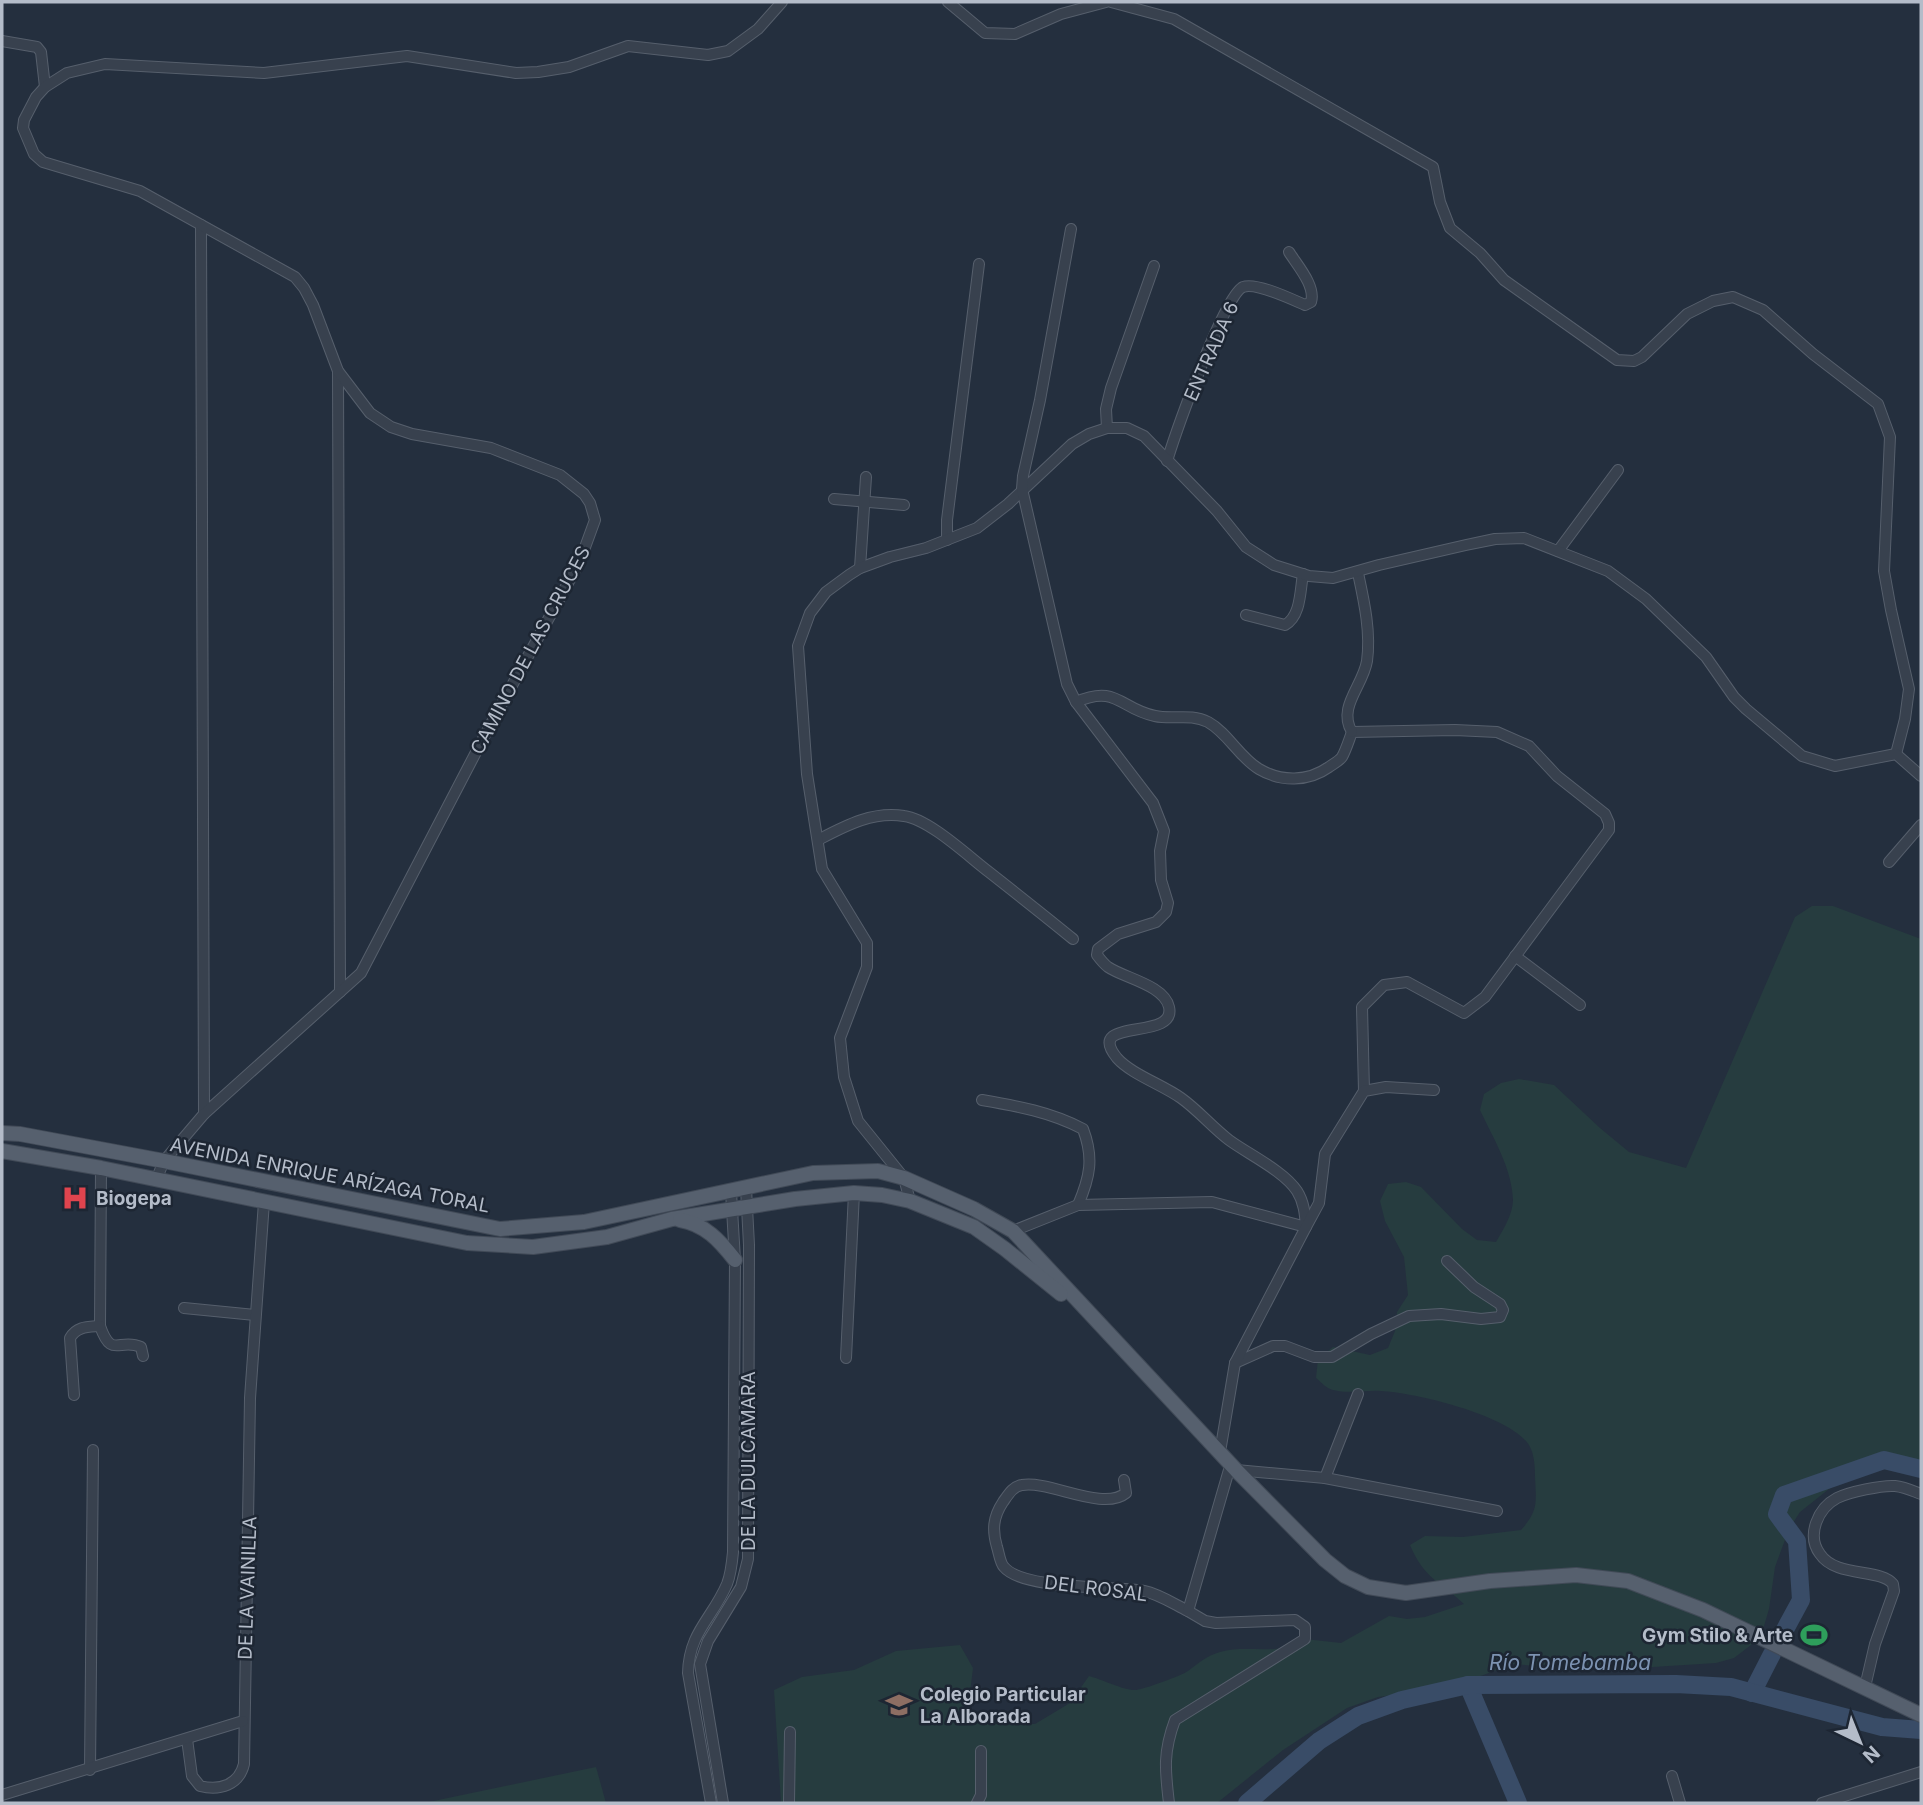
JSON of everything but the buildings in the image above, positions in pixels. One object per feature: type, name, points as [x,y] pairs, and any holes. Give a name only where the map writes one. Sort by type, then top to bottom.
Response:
[{"type":"main road","name":"AVENIDA ENRIQUE ARÍZAGA TORAL","points":[[2,1133],[164,1161],[500,1229],[584,1222],[813,1173],[878,1171],[904,1178],[974,1209],[1013,1231],[1097,1324],[1233,1466],[1325,1560],[1345,1576],[1368,1587],[1406,1593],[1490,1581],[1576,1575],[1617,1579],[1703,1610],[1921,1715]]},
{"type":"main road","name":"AVENIDA ENRIQUE ARÍZAGA TORAL","points":[[2,1151],[101,1168],[467,1243],[496,1246],[533,1247],[607,1237],[672,1219],[731,1209],[855,1193],[882,1195],[909,1201],[974,1227],[1097,1324]]},
{"type":"main road","points":[[672,1219],[701,1226],[725,1247],[735,1260]]},
{"type":"street","points":[[2,41],[37,47],[41,52],[45,87],[67,73],[106,64],[264,73],[407,56],[516,73],[538,72],[569,67],[628,46],[708,55],[728,51],[758,29],[782,2]]},
{"type":"street","points":[[948,2],[985,33],[1015,34],[1061,13],[1108,2],[1174,19],[1433,167],[1440,202],[1450,228],[1480,253],[1504,280],[1617,360],[1634,361],[1687,314],[1713,301],[1732,297],[1763,310],[1813,354],[1878,404],[1891,437],[1884,571],[1909,689],[1896,754]]},
{"type":"street","name":"CAMINO DE LAS CRUCES","points":[[45,87],[28,110],[23,128],[34,154],[43,162],[130,186],[295,277],[313,306],[338,371],[370,412],[391,427],[412,434],[491,448],[560,475],[584,494],[595,520],[580,561],[486,733],[361,973],[204,1114],[164,1161],[156,1180]]},
{"type":"street","points":[[201,225],[204,1114]]},
{"type":"street","points":[[1071,229],[1022,489],[1067,684],[1076,702],[1153,803],[1164,831],[1160,851],[1161,880],[1168,903],[1166,912],[1156,922],[1118,934],[1097,949],[1097,955],[1107,966],[1142,982],[1165,999],[1170,1008],[1168,1018],[1159,1026],[1120,1031],[1114,1035],[1110,1042],[1111,1048],[1120,1061],[1180,1098],[1227,1138],[1290,1183],[1303,1205],[1306,1227]]},
{"type":"street","name":"ENTRADA 6","points":[[1167,461],[1211,344],[1233,297],[1240,289],[1255,286],[1304,304],[1311,302],[1313,296],[1310,286],[1289,252]]},
{"type":"street","points":[[947,540],[947,520],[979,264]]},
{"type":"street","points":[[1107,428],[1106,409],[1111,388],[1154,266]]},
{"type":"street","points":[[338,371],[340,992]]},
{"type":"street","points":[[909,1201],[904,1178],[858,1121],[844,1077],[840,1038],[867,967],[867,943],[822,869],[807,774],[798,646],[810,613],[826,592],[860,568],[977,528],[1008,504],[1072,444],[1089,433],[1107,428],[1127,428],[1144,436],[1217,511],[1246,547],[1274,565],[1303,575],[1334,578],[1495,539],[1524,538],[1558,551],[1608,571],[1646,599],[1706,657],[1746,709],[1802,756],[1835,766],[1896,754]]},
{"type":"street","points":[[1558,551],[1618,470]]},
{"type":"street","points":[[860,568],[866,477]]},
{"type":"street","points":[[834,499],[904,505]]},
{"type":"street","points":[[1352,732],[1346,723],[1346,712],[1367,663],[1368,646],[1365,605],[1358,573]]},
{"type":"street","points":[[1246,615],[1285,625],[1292,621],[1303,575]]},
{"type":"street","points":[[1076,702],[1092,694],[1115,696],[1155,716],[1194,717],[1219,729],[1240,754],[1258,768],[1282,778],[1308,778],[1325,770],[1341,758],[1352,732]]},
{"type":"street","points":[[1220,1452],[1235,1363],[1319,1202],[1325,1153],[1364,1091],[1362,1007],[1384,985],[1407,982],[1464,1013],[1485,998],[1609,830],[1605,814],[1557,776],[1529,746],[1497,732],[1352,732]]},
{"type":"street","points":[[1896,754],[1921,776]]},
{"type":"street","points":[[818,840],[857,820],[889,816],[918,819],[959,847],[1073,939]]},
{"type":"street","points":[[1889,862],[1921,825]]},
{"type":"street","points":[[1515,956],[1580,1005]]},
{"type":"street","points":[[1364,1091],[1386,1087],[1434,1090]]},
{"type":"street","points":[[982,1100],[1051,1114],[1083,1129],[1091,1158],[1085,1190],[1078,1205]]},
{"type":"street","points":[[101,1168],[100,1326],[105,1341],[111,1346],[136,1345],[141,1347],[143,1356]]},
{"type":"street","name":"DE LA DULCAMARA","points":[[723,1803],[700,1664],[708,1641],[741,1587],[748,1559],[746,1188]]},
{"type":"street","name":"DE LA DULCAMARA","points":[[711,1803],[688,1662],[692,1644],[727,1583],[733,1552],[735,1260],[731,1192]]},
{"type":"street","points":[[846,1357],[855,1193]]},
{"type":"street","name":"DE LA VAINILLA","points":[[187,1739],[194,1781],[200,1786],[207,1788],[229,1784],[242,1774],[251,1464],[250,1398],[264,1202]]},
{"type":"street","points":[[1013,1231],[1078,1205],[1212,1202],[1306,1227]]},
{"type":"street","points":[[1235,1363],[1273,1346],[1285,1346],[1314,1357],[1332,1357],[1409,1316],[1441,1314],[1481,1320],[1500,1317],[1503,1310],[1500,1304],[1474,1287],[1447,1261]]},
{"type":"street","points":[[184,1308],[255,1315]]},
{"type":"street","points":[[74,1395],[70,1338],[79,1328],[100,1326]]},
{"type":"street","points":[[1325,1478],[1358,1394]]},
{"type":"street","points":[[90,1770],[93,1450]]},
{"type":"street","points":[[1188,1611],[1233,1466],[1325,1478],[1497,1511]]},
{"type":"street","name":"DEL ROSAL","points":[[1124,1480],[1126,1493],[1114,1499],[1078,1496],[1046,1487],[1022,1485],[1012,1490],[1000,1507],[992,1529],[1003,1567],[1020,1578],[1146,1592],[1216,1623],[1295,1620],[1305,1627],[1305,1639],[1175,1720],[1166,1742],[1168,1803]]},
{"type":"street","points":[[1865,1687],[1875,1644],[1894,1591],[1893,1584],[1888,1578],[1830,1564],[1820,1555],[1815,1544],[1816,1522],[1823,1510],[1838,1498],[1893,1486],[1921,1494]]},
{"type":"street","points":[[2,1795],[243,1721]]},
{"type":"street","points":[[789,1803],[790,1732]]},
{"type":"street","points":[[976,1803],[981,1796],[981,1751]]},
{"type":"street","points":[[1822,1803],[1921,1772]]},
{"type":"street","points":[[1672,1776],[1680,1803]]},
{"type":"green space","points":[[1812,906],[1833,906],[1921,939],[1921,1463],[1890,1466],[1853,1477],[1834,1485],[1800,1512],[1789,1529],[1775,1567],[1764,1626],[1751,1645],[1734,1658],[1716,1663],[1637,1668],[1556,1663],[1537,1666],[1513,1664],[1451,1687],[1378,1697],[1347,1708],[1283,1750],[1217,1803],[781,1803],[774,1690],[802,1677],[854,1670],[896,1651],[960,1645],[973,1668],[968,1710],[1001,1723],[1035,1724],[1070,1703],[1089,1676],[1126,1689],[1140,1689],[1185,1673],[1220,1652],[1285,1648],[1305,1639],[1341,1643],[1389,1616],[1407,1619],[1425,1617],[1464,1604],[1427,1573],[1410,1545],[1425,1536],[1463,1537],[1521,1530],[1534,1511],[1536,1499],[1534,1462],[1529,1445],[1514,1431],[1498,1422],[1458,1407],[1397,1393],[1333,1390],[1316,1378],[1318,1359],[1333,1347],[1370,1355],[1388,1348],[1395,1331],[1397,1312],[1408,1295],[1404,1257],[1385,1221],[1380,1201],[1388,1184],[1406,1182],[1421,1187],[1462,1229],[1477,1240],[1496,1242],[1511,1211],[1512,1188],[1501,1154],[1480,1110],[1484,1094],[1501,1083],[1519,1079],[1554,1085],[1629,1152],[1686,1168],[1795,917]]},
{"type":"green space","points":[[596,1767],[606,1803],[424,1803]]},
{"type":"waterway","points":[[1781,1637],[1801,1600],[1797,1541],[1777,1514],[1784,1495],[1884,1460],[1921,1469]]},
{"type":"waterway","points":[[1752,1693],[1772,1654]]},
{"type":"waterway","name":"Río Tomebamba","points":[[1247,1803],[1319,1741],[1358,1716],[1402,1700],[1468,1685],[1676,1684],[1731,1687],[1882,1727],[1921,1730]]},
{"type":"waterway","points":[[1468,1685],[1518,1803]]},
{"type":"place","name":"Biogepa","points":[[75,1198]]},
{"type":"place","name":"Gym Stilo & Arte","points":[[1814,1635]]},
{"type":"place","name":"Colegio Particular La Alborada","points":[[899,1705]]}]
